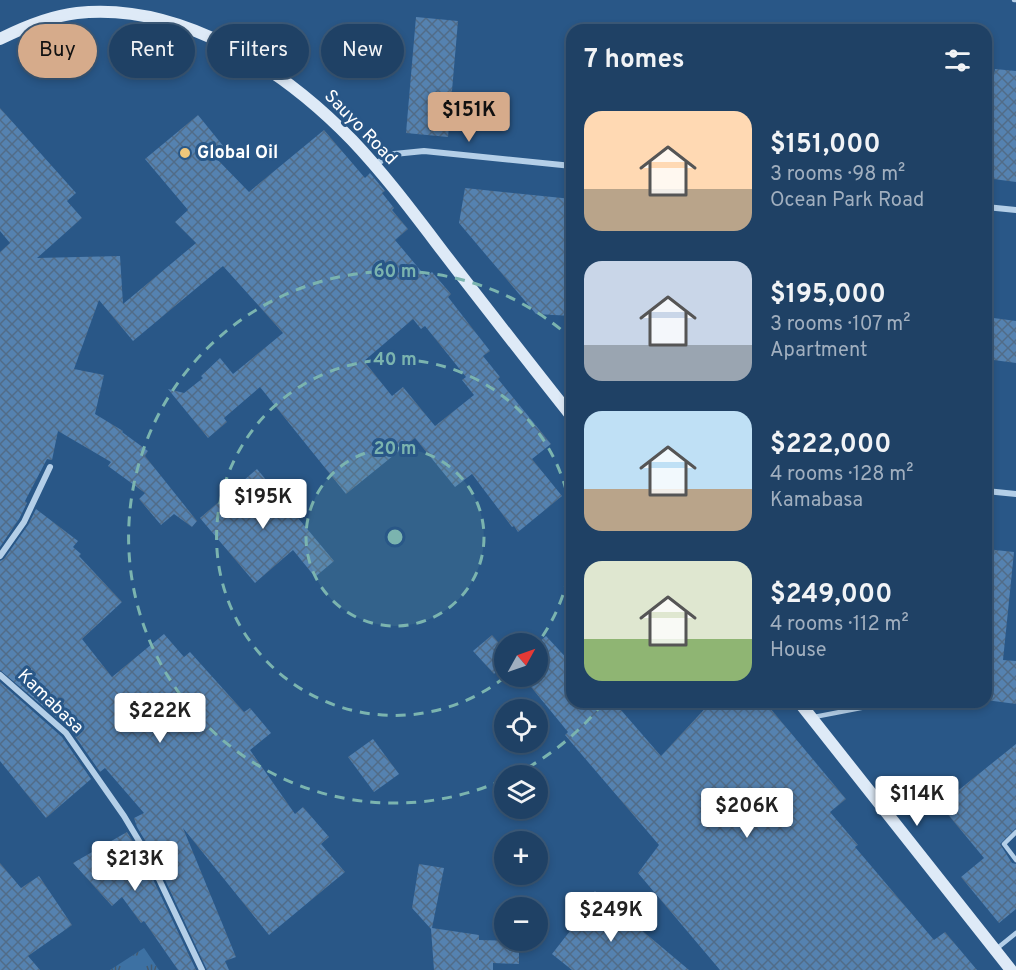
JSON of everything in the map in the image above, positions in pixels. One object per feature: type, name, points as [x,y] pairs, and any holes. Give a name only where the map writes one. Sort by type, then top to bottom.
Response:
[{"type":"main road","name":"Sauyo Road","points":[[0,39],[26,26],[76,13],[126,12],[163,20],[208,36],[251,58],[331,119],[374,165],[566,409]]},
{"type":"main road","points":[[804,708],[1011,970]]},
{"type":"street","points":[[374,165],[394,154],[424,151],[566,165]]},
{"type":"street","points":[[992,208],[1016,210]]},
{"type":"street","points":[[0,556],[24,522],[50,467]]},
{"type":"street","points":[[992,492],[1016,494]]},
{"type":"street","name":"Kamabasa","points":[[0,675],[66,733],[124,816],[148,856],[202,970]]},
{"type":"lane","points":[[812,718],[862,708]]},
{"type":"lane","points":[[1016,832],[1004,843],[1016,860]]},
{"type":"lane","points":[[995,950],[1016,933]]},
{"type":"green space","points":[[144,948],[159,970],[110,970]]},
{"type":"building","points":[[416,17],[458,21],[448,137],[406,133]]},
{"type":"building","points":[[995,69],[1016,71],[1016,182],[992,179],[992,74],[994,74]]},
{"type":"building","points":[[0,108],[76,193],[67,201],[82,218],[37,258],[120,256],[123,304],[196,243],[175,222],[188,210],[145,159],[198,115],[224,147],[214,156],[249,192],[324,130],[365,178],[370,173],[385,191],[382,193],[394,208],[392,210],[408,229],[395,240],[426,277],[432,272],[451,294],[448,297],[490,351],[483,356],[500,377],[498,379],[551,444],[532,459],[562,496],[518,532],[472,474],[455,487],[415,438],[346,494],[260,387],[224,418],[227,422],[208,438],[168,389],[184,393],[203,378],[201,376],[220,358],[233,374],[283,333],[223,266],[133,341],[99,300],[74,369],[104,375],[95,414],[123,431],[148,451],[145,456],[197,521],[192,527],[174,514],[161,525],[139,499],[145,493],[108,466],[111,462],[58,431],[52,460],[47,459],[25,501],[27,503],[19,519],[0,547],[0,252],[10,243],[0,231]],"holes":[[[413,319],[421,329],[425,326],[466,377],[462,380],[474,395],[435,426],[403,387],[392,396],[364,361]]]},
{"type":"building","points":[[465,188],[566,198],[566,316],[536,314],[459,223]]},
{"type":"building","points":[[992,318],[1016,321],[1016,363],[992,360]]},
{"type":"building","points":[[257,469],[334,561],[315,577],[293,550],[255,583],[200,518]]},
{"type":"building","points":[[36,509],[78,541],[73,547],[81,554],[79,556],[122,602],[82,639],[112,677],[164,634],[184,657],[190,652],[244,712],[250,708],[271,733],[250,750],[295,814],[303,807],[329,837],[321,844],[345,872],[269,935],[183,828],[236,957],[225,961],[229,970],[207,970],[153,854],[137,827],[134,818],[144,813],[105,768],[100,772],[70,729],[0,670],[0,561],[4,559],[28,525]]},
{"type":"building","points":[[992,550],[1014,552],[1003,660],[1016,661],[1016,704],[992,701]]},
{"type":"building","points":[[492,635],[494,637],[494,674],[473,651]]},
{"type":"building","points":[[548,638],[566,658],[566,708],[619,708],[661,756],[705,708],[770,708],[846,799],[830,812],[858,845],[855,847],[934,940],[945,932],[977,970],[720,970],[638,873],[659,845],[565,735],[568,732],[548,708],[548,699],[541,699],[531,687],[548,687]]},
{"type":"building","points":[[0,682],[62,737],[91,779],[46,818],[0,761]]},
{"type":"building","points":[[373,739],[399,774],[374,792],[348,757]]},
{"type":"building","points":[[1016,744],[1016,828],[1000,844],[1012,863],[1016,864],[1016,909],[999,923],[961,877],[984,858],[940,805]]},
{"type":"building","points":[[127,832],[143,858],[196,970],[178,970],[144,921],[141,923],[122,897],[112,906],[73,863]]},
{"type":"building","points":[[0,863],[21,888],[39,876],[72,925],[28,956],[40,970],[0,970]]},
{"type":"building","points":[[419,864],[444,868],[432,928],[479,935],[479,940],[494,940],[494,951],[519,951],[519,964],[493,963],[493,970],[434,970],[431,929],[412,908]]},
{"type":"building","points":[[595,891],[689,970],[572,970],[552,954],[584,913],[579,909]]},
{"type":"place","name":"Global Oil","points":[[185,153]]}]
